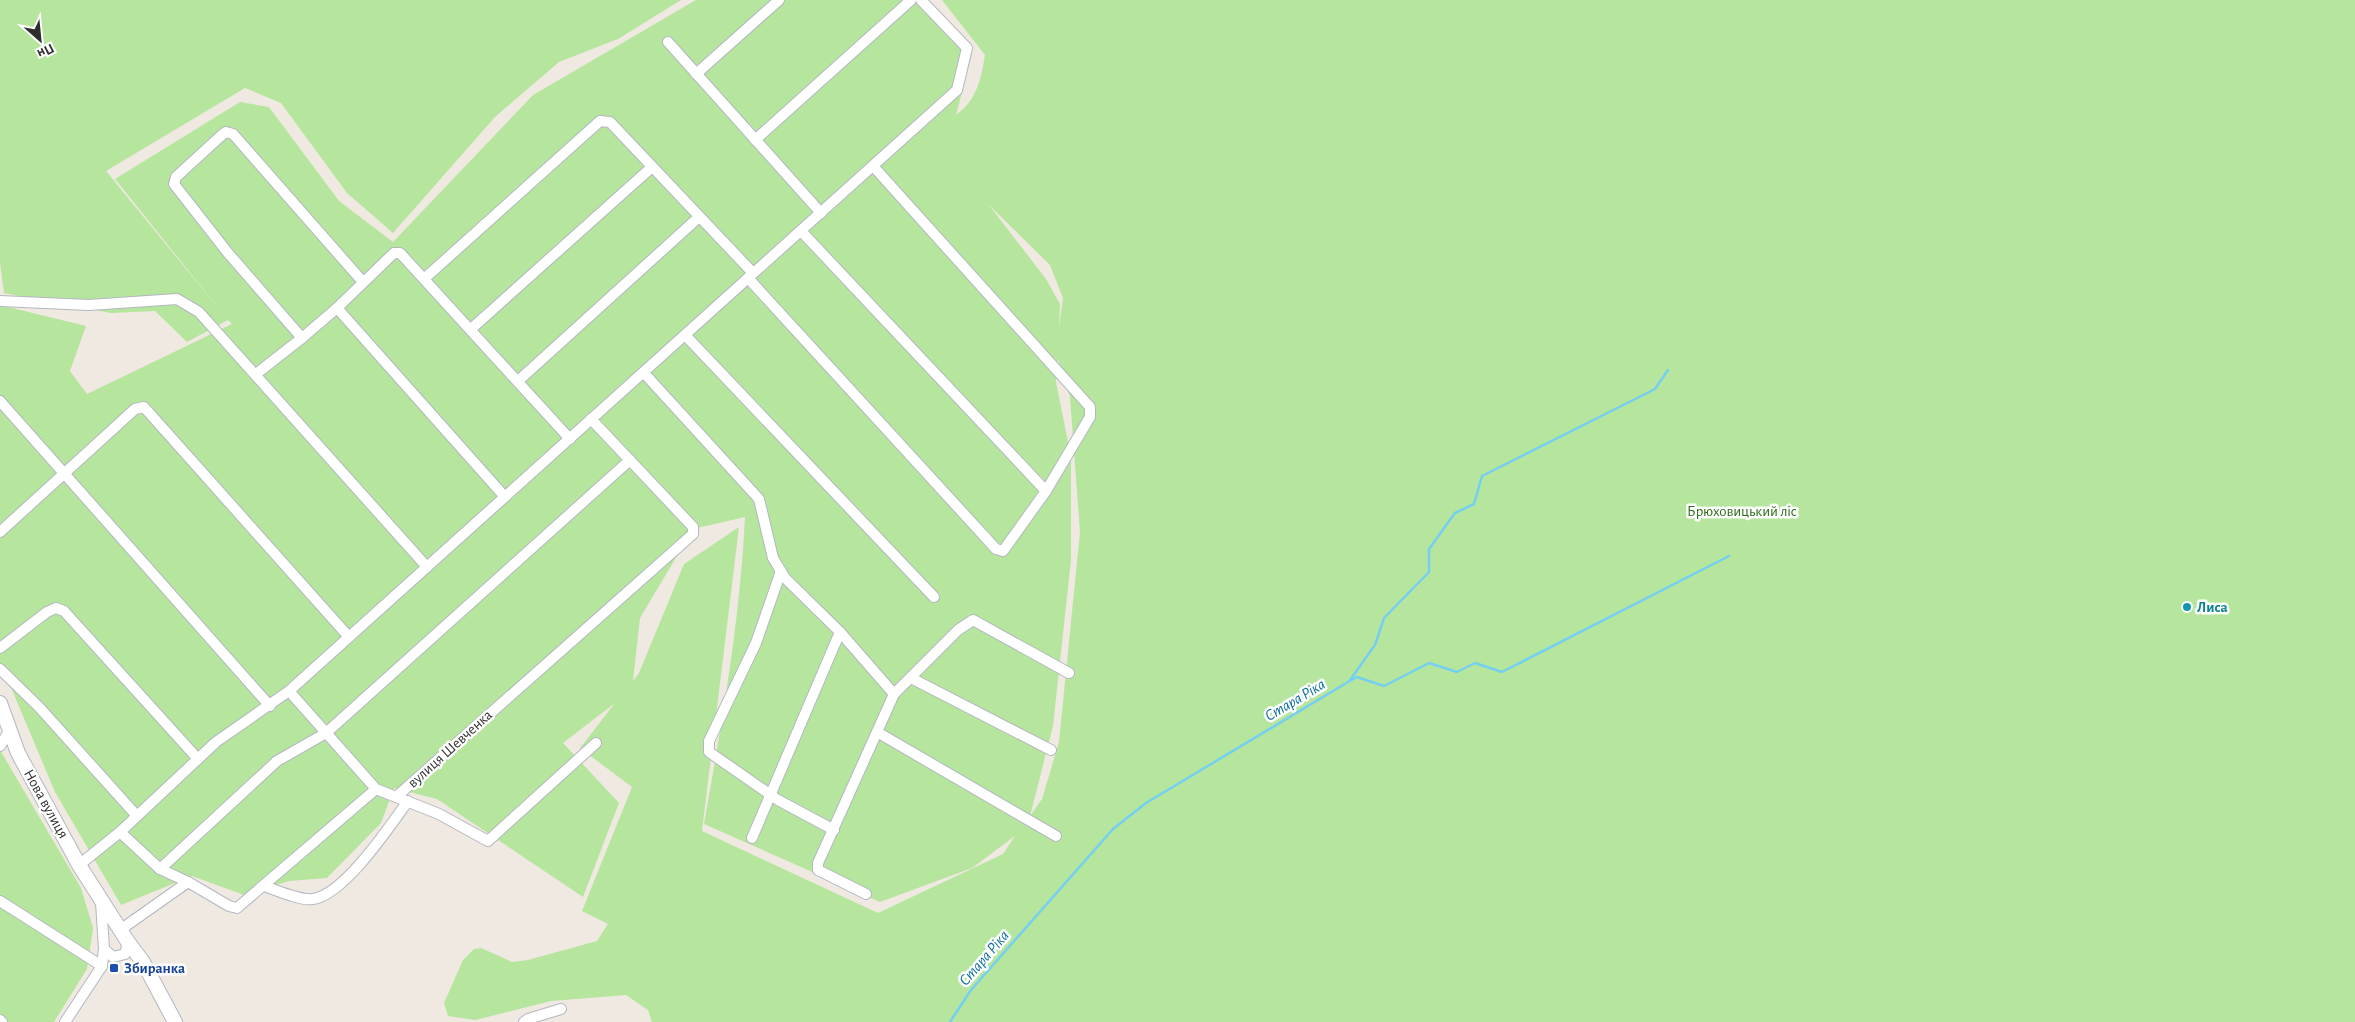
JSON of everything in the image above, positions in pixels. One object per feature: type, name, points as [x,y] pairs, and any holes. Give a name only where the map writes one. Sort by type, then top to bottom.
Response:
[{"type":"street","points":[[696,74],[779,0]]},
{"type":"street","points":[[756,140],[911,0]]},
{"type":"street","points":[[79,865],[120,832],[216,742],[289,692],[957,90],[966,48],[921,0]]},
{"type":"street","points":[[668,42],[821,212]]},
{"type":"street","points":[[425,278],[600,121],[610,122],[699,217],[996,548],[1004,551],[1046,491],[1090,417],[1090,407],[873,166]]},
{"type":"street","points":[[302,338],[228,253],[174,184],[176,178],[223,134],[230,132],[233,134],[363,282]]},
{"type":"street","points":[[471,329],[652,167]]},
{"type":"street","points":[[518,381],[699,217]]},
{"type":"street","points":[[801,231],[1046,491]]},
{"type":"street","points":[[256,374],[337,308],[394,253],[400,253],[425,278],[570,439]]},
{"type":"street","points":[[0,301],[89,305],[177,299],[199,312],[427,567]]},
{"type":"street","points":[[337,308],[504,497]]},
{"type":"street","points":[[685,335],[934,598]]},
{"type":"street","points":[[644,373],[759,499],[773,558],[781,571],[840,632],[894,694]]},
{"type":"street","points":[[0,401],[270,706]]},
{"type":"street","points":[[0,532],[135,409],[144,407],[349,637]]},
{"type":"street","points":[[160,869],[277,762],[326,733],[630,460],[591,419]]},
{"type":"street","name":"вулиця Шевченка","points":[[376,789],[396,797],[693,534],[693,527],[630,460]]},
{"type":"street","points":[[781,571],[756,643],[710,742],[709,752],[770,794],[834,830]]},
{"type":"street","points":[[0,648],[47,612],[56,608],[64,610],[198,760]]},
{"type":"street","points":[[866,894],[818,870],[818,863],[894,694],[958,630],[973,620],[1069,674]]},
{"type":"street","points":[[752,838],[840,632]]},
{"type":"street","points":[[0,669],[39,707],[137,816]]},
{"type":"street","points":[[911,678],[1051,750]]},
{"type":"street","points":[[120,832],[160,869],[188,882],[229,906],[238,908],[376,789],[289,692]]},
{"type":"street","name":"Нова вулиця","points":[[0,703],[18,754],[79,865],[119,928],[123,951],[140,958],[175,1022]]},
{"type":"street","points":[[0,746],[10,730]]},
{"type":"street","points":[[878,732],[1056,836]]},
{"type":"street","points":[[396,797],[439,814],[488,840],[596,743]]},
{"type":"street","points":[[264,886],[312,899],[330,893],[345,880],[376,844],[408,801]]},
{"type":"street","points":[[103,931],[110,926],[119,928],[188,882]]},
{"type":"street","points":[[0,900],[102,966]]},
{"type":"street","name":"Нова вулиця","points":[[101,901],[104,949],[102,966]]},
{"type":"street","points":[[104,949],[107,954],[123,951]]},
{"type":"street","points":[[65,1022],[102,966],[123,951]]},
{"type":"street","points":[[524,1022],[528,1018],[561,1009]]},
{"type":"green space","name":"Брюховицький ліс","points":[[0,0],[681,0],[618,39],[559,62],[495,117],[393,233],[347,193],[281,103],[245,88],[106,171],[223,314],[115,179],[240,102],[269,107],[339,201],[393,242],[533,95],[696,0],[928,0],[972,54],[956,115],[969,103],[977,88],[985,55],[942,0],[2355,0],[2355,1022],[652,1022],[648,1010],[626,995],[551,1001],[475,1020],[448,1016],[444,1003],[463,960],[474,949],[481,948],[512,962],[528,960],[597,941],[608,924],[582,911],[632,787],[580,748],[615,703],[563,743],[619,803],[583,897],[437,799],[394,788],[381,823],[327,878],[289,881],[244,895],[192,876],[121,905],[55,792],[10,685],[0,671],[0,305],[86,326],[70,371],[87,394],[232,324],[228,320],[187,342],[155,311],[111,313],[4,293],[0,263]],"holes":[[[989,205],[1050,265],[1063,298],[1059,327],[1060,304],[1046,279]],[[1058,359],[1070,397],[1080,532],[1059,742],[1042,799],[1030,816],[1053,726],[1071,560],[1071,457],[1056,382]],[[745,517],[735,633],[704,824],[880,902],[972,868],[1015,836],[1003,854],[878,913],[702,831],[739,527],[684,564],[639,673],[633,681],[640,618],[693,529]]]},
{"type":"green space","points":[[0,750],[81,888],[93,928],[87,969],[54,1022],[0,1022]]},
{"type":"waterway","points":[[1350,680],[1375,645],[1384,618],[1429,572],[1429,549],[1455,513],[1474,504],[1482,476],[1655,389],[1668,370]]},
{"type":"waterway","name":"Стара Ріка","points":[[950,1022],[971,990],[1113,829],[1146,803],[1348,682],[1357,677],[1384,686],[1429,663],[1457,672],[1475,663],[1502,672],[1729,556]]},
{"type":"place","name":"Лиса","points":[[2187,607]]},
{"type":"place","name":"Збиранка","points":[[114,968]]}]
